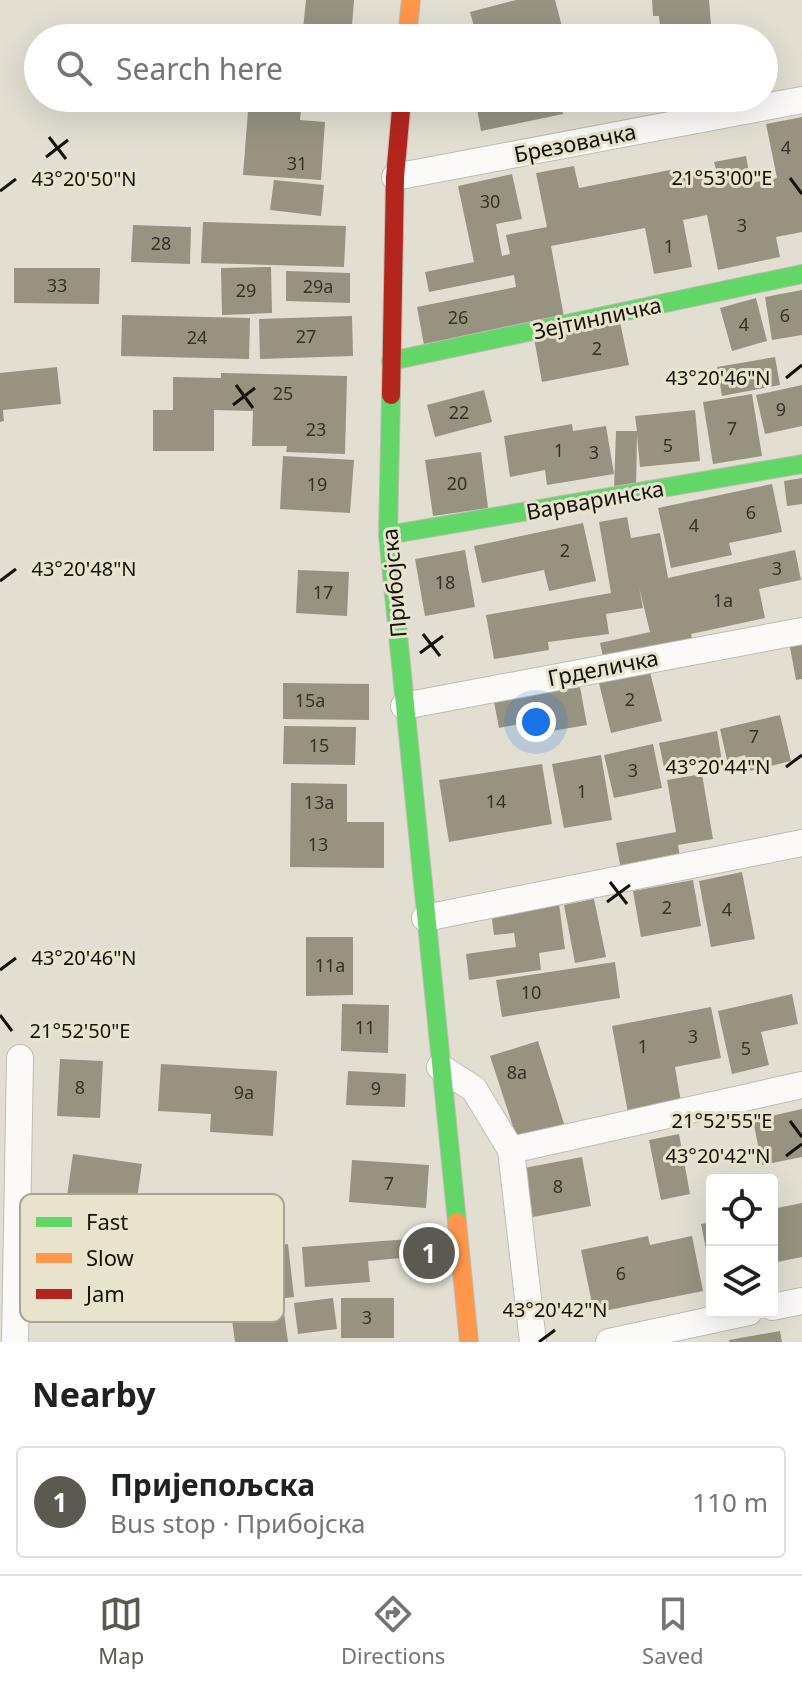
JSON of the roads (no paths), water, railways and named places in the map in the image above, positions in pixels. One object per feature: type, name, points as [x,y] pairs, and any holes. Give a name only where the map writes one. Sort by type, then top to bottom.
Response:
[{"type":"street","points":[[408,24],[411,0]]},
{"type":"street","name":"Брезовачка","points":[[778,105],[802,100]]},
{"type":"street","name":"Прибојска","points":[[401,112],[395,177],[388,535],[469,1342]]},
{"type":"street","name":"Брезовачка","points":[[395,177],[739,112]]},
{"type":"street","name":"Зејтинличка","points":[[391,361],[802,274]]},
{"type":"street","name":"Варваринска","points":[[388,535],[802,464]]},
{"type":"street","name":"Грделичка","points":[[404,706],[802,631]]},
{"type":"street","points":[[425,918],[802,843]]},
{"type":"street","points":[[15,1342],[20,1058]]},
{"type":"street","points":[[440,1067],[474,1089],[511,1150],[533,1342]]},
{"type":"street","points":[[511,1150],[802,1085]]},
{"type":"street","points":[[778,1306],[802,1301]]},
{"type":"street","points":[[609,1342],[721,1318]]},
{"type":"place","name":"Пријепољска","points":[[429,1253]]}]
